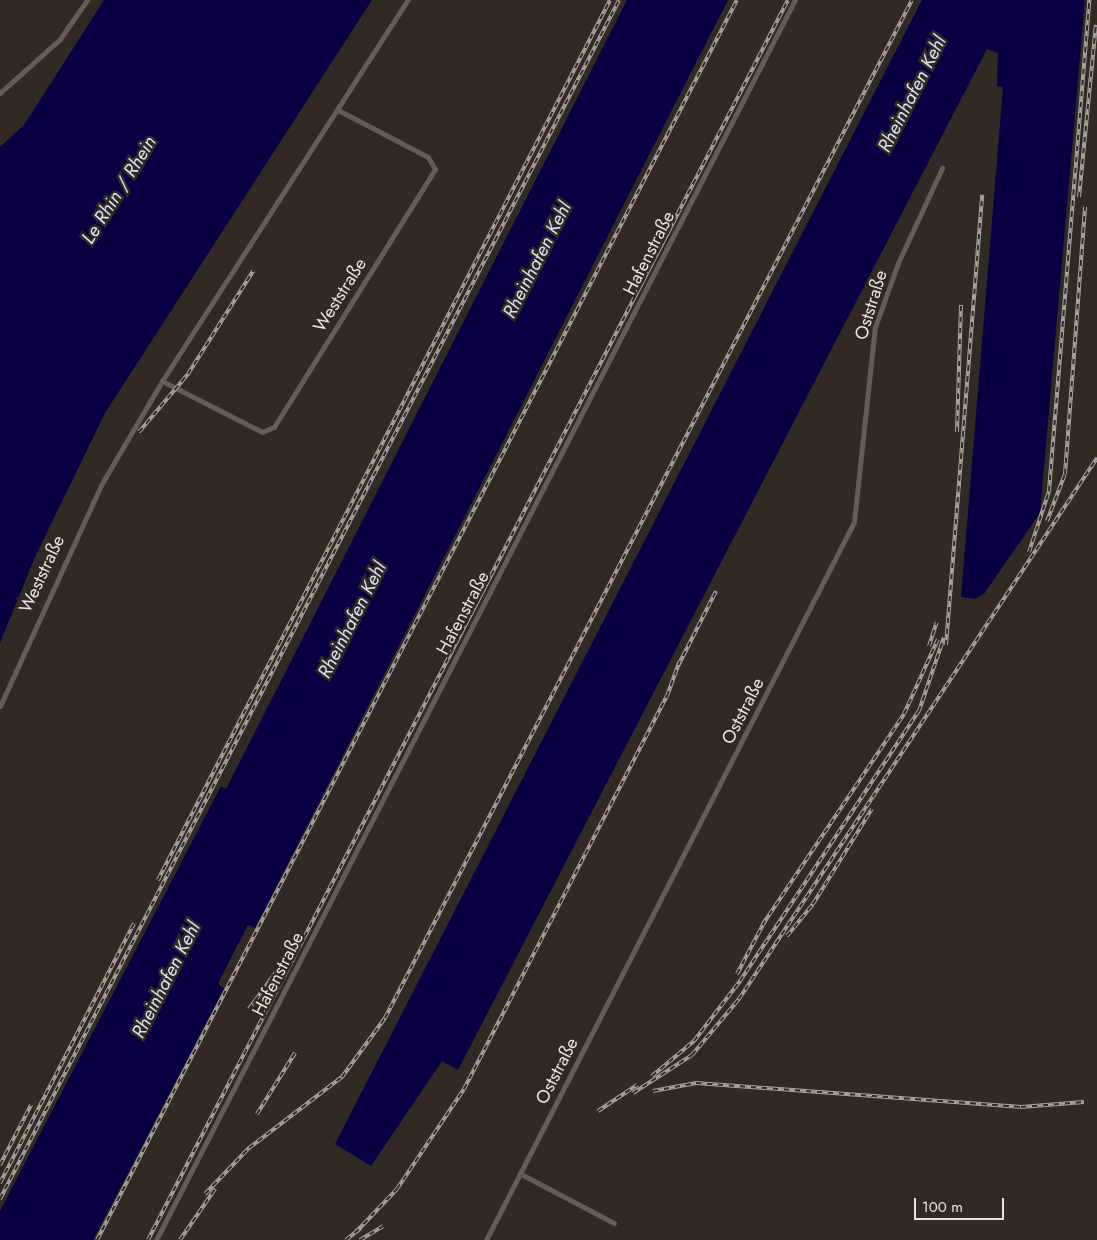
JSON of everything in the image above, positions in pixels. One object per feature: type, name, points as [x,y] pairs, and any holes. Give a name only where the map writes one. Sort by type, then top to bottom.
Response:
[{"type":"street","points":[[0,93],[60,39],[87,0]]},
{"type":"street","name":"Weststraße","points":[[0,706],[80,524],[162,380],[408,0]]},
{"type":"street","name":"Hafenstraße","points":[[156,1240],[796,0]]},
{"type":"street","name":"Weststraße","points":[[162,380],[258,430],[269,432],[274,427],[435,169],[428,157],[338,110]]},
{"type":"street","name":"Oststraße","points":[[486,1240],[854,522],[875,327],[898,263],[942,168]]},
{"type":"street","points":[[520,1174],[614,1223]]},
{"type":"water","name":"Le Rhin / Rhein","points":[[104,0],[372,0],[105,413],[35,557],[0,643],[0,147],[24,125]]},
{"type":"water","name":"Rheinhafen Kehl","points":[[627,0],[728,0],[255,928],[248,925],[218,983],[224,989],[93,1240],[0,1240],[0,1211],[221,786],[226,789]]},
{"type":"water","name":"Rheinhafen Kehl","points":[[922,0],[1085,0],[1040,513],[984,594],[975,599],[961,597],[1003,87],[997,86],[998,53],[987,49],[458,1070],[442,1061],[371,1166],[335,1144]]},
{"type":"railway","points":[[158,880],[610,0]]},
{"type":"railway","points":[[0,1199],[619,0]]},
{"type":"railway","points":[[97,1240],[737,0]]},
{"type":"railway","points":[[148,1240],[788,0]]},
{"type":"railway","points":[[205,1194],[249,1148],[342,1077],[385,1018],[912,0]]},
{"type":"railway","points":[[1029,552],[1049,491],[1089,0]]},
{"type":"railway","points":[[1079,197],[1096,25]]},
{"type":"railway","points":[[946,645],[982,194]]},
{"type":"railway","points":[[1047,521],[1065,474],[1085,207]]},
{"type":"railway","points":[[139,432],[188,374],[253,271]]},
{"type":"railway","points":[[957,432],[961,305]]},
{"type":"railway","points":[[633,1093],[692,1055],[739,999],[1097,458]]},
{"type":"railway","points":[[678,666],[716,591]]},
{"type":"railway","points":[[929,646],[937,622]]},
{"type":"railway","points":[[652,1076],[694,1041],[740,981],[919,711],[944,637]]},
{"type":"railway","points":[[763,924],[904,714],[938,639]]},
{"type":"railway","points":[[356,1232],[397,1189],[464,1089],[667,696],[680,661]]},
{"type":"railway","points":[[787,936],[813,904],[872,809]]},
{"type":"railway","points":[[737,974],[766,919]]},
{"type":"railway","points":[[0,1183],[134,923]]},
{"type":"railway","points":[[249,1009],[290,953]]},
{"type":"railway","points":[[257,1114],[295,1053]]},
{"type":"railway","points":[[653,1091],[696,1083],[1021,1107],[1084,1102]]},
{"type":"railway","points":[[598,1111],[637,1085]]},
{"type":"railway","points":[[0,1165],[31,1105]]},
{"type":"railway","points":[[180,1240],[215,1189]]},
{"type":"railway","points":[[360,1240],[383,1226]]},
{"type":"railway","points":[[346,1240],[361,1228]]}]
